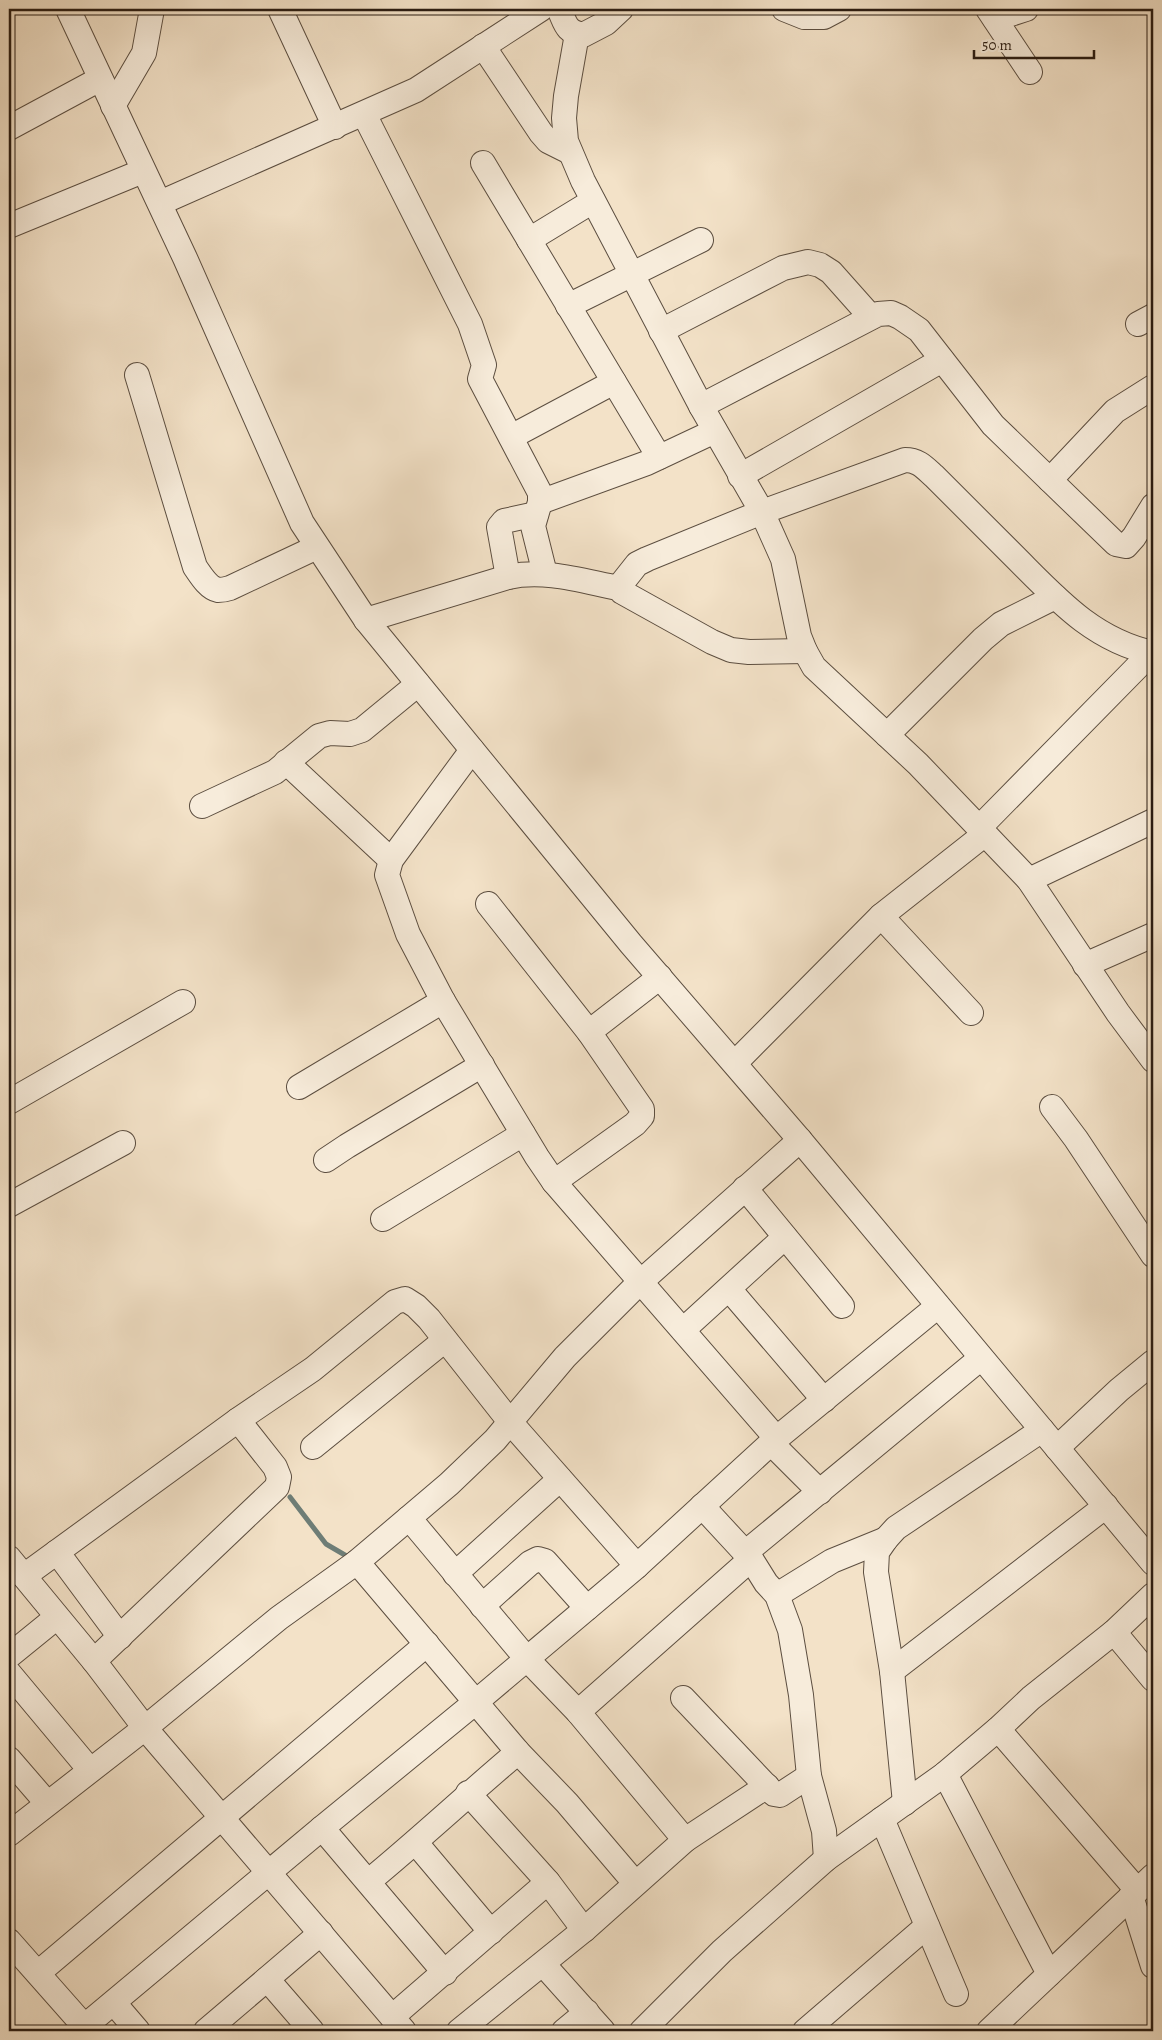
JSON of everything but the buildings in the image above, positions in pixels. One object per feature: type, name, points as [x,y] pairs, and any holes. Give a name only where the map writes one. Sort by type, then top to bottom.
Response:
[{"type":"street","points":[[68,9],[143,172],[160,203],[302,523],[366,620],[660,977],[800,1140],[1153,1563]]},
{"type":"street","points":[[113,106],[144,53],[152,9]]},
{"type":"street","points":[[280,9],[334,127]]},
{"type":"street","points":[[160,203],[416,90],[540,9]]},
{"type":"street","points":[[559,9],[568,30],[583,35],[590,33],[621,9]]},
{"type":"street","points":[[784,9],[804,17],[824,18],[839,9]]},
{"type":"street","points":[[1026,9],[992,14],[1030,72]]},
{"type":"street","points":[[577,34],[564,118],[566,141],[570,152],[593,201],[661,331],[715,432],[762,512],[783,559],[798,636],[805,651],[814,667],[918,764],[1029,880],[1085,965],[1153,1060]]},
{"type":"street","points":[[483,46],[541,133],[548,140],[570,152]]},
{"type":"street","points":[[9,128],[100,79]]},
{"type":"street","points":[[364,114],[470,324],[484,365],[480,378],[512,436],[540,493],[533,526],[546,574]]},
{"type":"street","points":[[483,163],[659,458]]},
{"type":"street","points":[[9,226],[143,172]]},
{"type":"street","points":[[529,240],[593,201]]},
{"type":"street","points":[[568,306],[701,240]]},
{"type":"street","points":[[661,331],[783,268],[808,262],[820,265],[831,272],[871,317]]},
{"type":"street","points":[[701,406],[871,317],[878,314],[891,313],[919,330],[993,425],[1116,544],[1126,546],[1134,537],[1153,506]]},
{"type":"street","points":[[740,476],[942,360]]},
{"type":"street","points":[[137,375],[195,566],[200,575],[210,585],[218,590],[230,588],[317,547]]},
{"type":"street","points":[[512,436],[614,382]]},
{"type":"street","points":[[1050,480],[1116,411],[1153,387]]},
{"type":"street","points":[[508,576],[499,527],[504,521],[659,458],[715,432]]},
{"type":"street","points":[[618,588],[637,564],[762,512],[905,460],[912,460],[920,463],[934,476],[1070,612],[1100,633],[1124,645],[1152,653],[982,831],[881,916],[735,1063]]},
{"type":"street","points":[[366,620],[508,576],[527,573],[546,574],[618,588],[712,642],[731,650],[749,652],[805,651]]},
{"type":"street","points":[[887,735],[982,638],[1001,624],[1055,597]]},
{"type":"street","points":[[202,806],[265,777],[319,736],[330,733],[350,734],[362,730],[418,684]]},
{"type":"street","points":[[472,750],[391,860],[387,875],[408,934],[443,1001],[554,1182],[642,1281],[774,1441],[820,1492]]},
{"type":"street","points":[[286,762],[391,860]]},
{"type":"street","points":[[1029,880],[1153,821]]},
{"type":"street","points":[[488,904],[589,1032],[637,1098],[642,1109],[642,1116],[635,1124],[554,1182]]},
{"type":"street","points":[[881,916],[970,1014]]},
{"type":"street","points":[[1085,965],[1153,935]]},
{"type":"street","points":[[589,1032],[660,977]]},
{"type":"street","points":[[299,1087],[443,1001]]},
{"type":"street","points":[[9,1102],[183,1002]]},
{"type":"street","points":[[326,1160],[482,1066]]},
{"type":"street","points":[[1052,1107],[1076,1139],[1153,1255]]},
{"type":"street","points":[[383,1219],[524,1134]]},
{"type":"street","points":[[12,1825],[47,1803],[145,1728],[280,1618],[357,1562],[449,1484],[511,1423],[565,1357],[642,1281],[800,1140]]},
{"type":"street","points":[[9,1205],[123,1143]]},
{"type":"street","points":[[745,1188],[842,1306]]},
{"type":"street","points":[[684,1330],[785,1237]]},
{"type":"street","points":[[729,1289],[824,1400]]},
{"type":"street","points":[[24,1576],[238,1420],[313,1369],[395,1302],[404,1300],[416,1306],[511,1423],[637,1566]]},
{"type":"street","points":[[9,1941],[38,1973],[82,2029],[322,1828],[477,1702],[637,1566],[774,1441],[938,1306]]},
{"type":"street","points":[[313,1447],[445,1340]]},
{"type":"street","points":[[578,1712],[820,1492],[981,1358]]},
{"type":"street","points":[[905,1803],[892,1671],[876,1572],[877,1552],[886,1538],[896,1528],[1049,1439],[1119,1390],[1153,1362]]},
{"type":"street","points":[[94,1661],[277,1486],[279,1477],[274,1467],[238,1420]]},
{"type":"street","points":[[455,1574],[560,1479]]},
{"type":"street","points":[[702,1506],[748,1556],[766,1583],[777,1595],[790,1630],[801,1695],[809,1776],[824,1831],[826,1859]]},
{"type":"street","points":[[892,1671],[1106,1506]]},
{"type":"street","points":[[408,1518],[526,1659],[578,1712],[685,1840]]},
{"type":"street","points":[[777,1595],[832,1561],[886,1538]]},
{"type":"street","points":[[57,1552],[120,1637]]},
{"type":"street","points":[[9,1558],[94,1661],[145,1728],[398,2024],[445,1973],[548,1882]]},
{"type":"street","points":[[482,1606],[530,1563],[538,1559],[545,1561],[587,1608]]},
{"type":"street","points":[[357,1562],[518,1752],[567,1803],[635,1883]]},
{"type":"street","points":[[642,2031],[722,1952],[826,1859],[945,1774],[998,1730],[1031,1698],[1114,1632],[1153,1595]]},
{"type":"street","points":[[9,1656],[57,1617]]},
{"type":"street","points":[[1114,1632],[1153,1678]]},
{"type":"street","points":[[38,1973],[428,1644]]},
{"type":"street","points":[[9,1673],[90,1770]]},
{"type":"street","points":[[683,1698],[774,1794],[780,1795],[809,1776]]},
{"type":"street","points":[[998,1730],[1141,1888],[1153,1966]]},
{"type":"street","points":[[369,1882],[416,1843],[468,1793],[518,1752]]},
{"type":"street","points":[[9,1759],[47,1803]]},
{"type":"street","points":[[945,1774],[1049,1974]]},
{"type":"street","points":[[459,2031],[584,1930],[685,1840],[767,1786]]},
{"type":"street","points":[[468,1793],[548,1882],[584,1930]]},
{"type":"street","points":[[882,1820],[956,1994]]},
{"type":"street","points":[[322,1828],[445,1973]]},
{"type":"street","points":[[416,1843],[491,1932]]},
{"type":"street","points":[[989,2031],[1141,1888]]},
{"type":"street","points":[[805,2031],[927,1926]]},
{"type":"street","points":[[218,2027],[267,1978],[321,1933]]},
{"type":"street","points":[[543,1964],[603,2031]]},
{"type":"street","points":[[267,1978],[312,2031]]},
{"type":"street","points":[[114,2003],[138,2031]]},
{"type":"street","points":[[564,2031],[587,2012]]},
{"type":"waterway","points":[[290,1497],[326,1544],[350,1558]]}]
